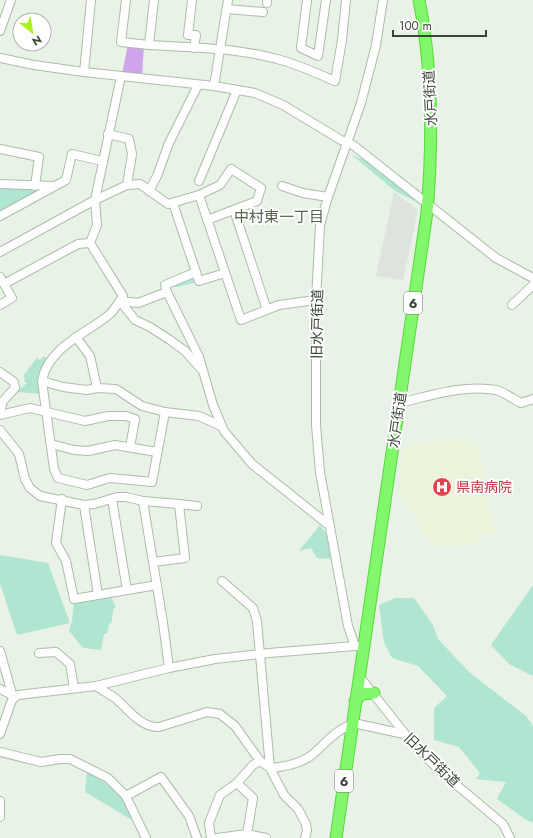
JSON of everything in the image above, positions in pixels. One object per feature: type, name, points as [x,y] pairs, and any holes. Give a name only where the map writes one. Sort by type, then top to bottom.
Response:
[{"type":"highway","name":"水戸街道","points":[[336,838],[359,676],[359,646],[399,403],[427,204],[431,134],[431,99],[427,56],[419,0]]},
{"type":"highway","points":[[355,701],[362,694],[374,693]]},
{"type":"street","points":[[0,31],[11,0]]},
{"type":"street","points":[[84,72],[91,0]]},
{"type":"street","points":[[126,0],[121,42],[220,50],[277,58],[335,81],[342,40],[346,0]]},
{"type":"street","points":[[149,45],[154,0]]},
{"type":"street","points":[[192,0],[188,35],[196,35],[194,48]]},
{"type":"street","points":[[214,86],[228,0]]},
{"type":"street","points":[[307,0],[301,48],[318,56],[326,0]]},
{"type":"street","name":"旧水戸街道","points":[[359,646],[348,626],[320,472],[316,425],[316,300],[320,225],[328,197],[363,96],[376,45],[383,0]]},
{"type":"street","points":[[226,9],[262,12]]},
{"type":"street","points":[[0,58],[34,65],[84,72],[214,86],[268,98],[347,142],[368,156],[496,258],[533,278]]},
{"type":"street","points":[[90,243],[97,224],[95,200],[121,76]]},
{"type":"street","points":[[149,190],[157,176],[169,143],[198,85]]},
{"type":"street","points":[[199,181],[237,90]]},
{"type":"street","points":[[108,134],[128,139],[132,154],[127,185]]},
{"type":"street","points":[[0,149],[39,157],[35,186]]},
{"type":"street","points":[[0,216],[66,180],[72,154],[102,161]]},
{"type":"street","points":[[0,252],[95,200],[127,185],[140,184],[168,204],[199,195],[220,185],[231,169],[261,188],[257,201],[207,220]]},
{"type":"street","points":[[0,184],[55,186]]},
{"type":"street","points":[[282,186],[302,193],[328,197]]},
{"type":"street","points":[[199,195],[241,320],[279,305],[316,300]]},
{"type":"street","points":[[173,203],[199,281],[225,273]]},
{"type":"street","points":[[234,210],[267,310]]},
{"type":"street","points":[[0,305],[12,298],[2,280],[78,244],[90,243]]},
{"type":"street","points":[[90,243],[123,296],[110,314],[76,337],[50,360],[44,372],[42,381],[46,412],[54,469],[58,478],[87,485],[110,478],[152,482],[165,412]]},
{"type":"street","points":[[196,272],[165,285],[199,357],[221,426],[252,464],[330,526]]},
{"type":"street","points":[[512,305],[533,285]]},
{"type":"street","points":[[120,301],[138,303],[167,292]]},
{"type":"street","points":[[120,301],[135,320],[150,327],[185,351],[204,372]]},
{"type":"street","points":[[76,337],[90,356],[97,388]]},
{"type":"street","points":[[0,372],[14,382],[15,388],[3,401],[0,414],[30,408],[85,421],[108,416],[126,416],[135,419],[130,447]]},
{"type":"street","points":[[42,381],[63,387],[87,390],[97,388],[116,389],[142,406],[165,412],[199,416],[221,426]]},
{"type":"street","points":[[399,403],[449,392],[479,389],[497,390],[520,403],[533,399]]},
{"type":"street","points":[[0,430],[19,454],[25,479],[30,488],[40,496],[62,499],[84,505],[126,497],[143,501],[197,506]]},
{"type":"street","points":[[51,444],[74,450],[88,451],[115,445],[157,452]]},
{"type":"street","points":[[62,499],[56,542],[66,561],[74,598],[157,585]]},
{"type":"street","points":[[112,499],[127,590]]},
{"type":"street","points":[[143,501],[154,562],[169,668]]},
{"type":"street","points":[[154,562],[185,558],[180,504]]},
{"type":"street","points":[[84,505],[98,595]]},
{"type":"street","points":[[222,582],[253,608],[258,621],[259,654],[270,768],[284,795],[298,809],[306,824],[307,831],[305,838]]},
{"type":"street","points":[[0,689],[14,695],[96,686],[169,668],[259,654],[359,646]]},
{"type":"street","points":[[0,651],[14,695],[0,734]]},
{"type":"street","points":[[39,653],[56,652],[70,664],[74,688]]},
{"type":"street","name":"旧水戸街道","points":[[359,676],[374,693],[404,734],[440,771],[503,824],[510,838]]},
{"type":"street","points":[[96,686],[113,697],[144,724],[152,728],[206,712],[220,714],[235,726],[260,761],[270,768],[299,762],[311,755],[327,740],[352,724],[404,734]]},
{"type":"street","points":[[0,752],[41,762],[60,758],[78,762],[108,778],[126,796],[146,838]]},
{"type":"street","points":[[211,838],[209,823],[220,795],[237,783],[253,765],[260,761]]},
{"type":"street","points":[[126,796],[161,777],[189,816],[197,838]]},
{"type":"street","points":[[237,783],[253,798],[247,834]]},
{"type":"street","points":[[0,802],[0,817]]},
{"type":"street","points":[[217,838],[247,834],[266,838]]},
{"type":"shaded area","points":[[128,44],[144,45],[142,77],[122,74]]},
{"type":"shaded area","points":[[352,155],[370,162],[419,203],[395,191]]},
{"type":"shaded area","points":[[0,186],[51,187],[0,215]]},
{"type":"shaded area","points":[[394,192],[418,210],[403,280],[376,276]]},
{"type":"shaded area","points":[[195,274],[197,282],[177,287],[167,285]]},
{"type":"shaded area","points":[[44,356],[48,359],[42,394],[17,392],[27,383],[24,381],[25,378],[23,376],[37,358],[40,360]]},
{"type":"shaded area","name":"県南病院","points":[[450,439],[464,439],[478,446],[486,475],[482,476],[496,533],[485,533],[478,535],[479,542],[475,544],[437,547],[422,534],[405,498],[399,497],[402,450],[415,444]]},
{"type":"shaded area","points":[[320,525],[326,533],[331,559],[317,558],[311,548],[299,551]]},
{"type":"shaded area","points":[[0,555],[48,563],[70,623],[17,635],[0,583]]},
{"type":"shaded area","points":[[533,585],[533,676],[509,664],[491,645]]},
{"type":"shaded area","points":[[108,594],[116,607],[113,609],[112,621],[109,625],[107,634],[104,634],[101,650],[83,648],[69,631],[72,621],[74,601]]},
{"type":"shaded area","points":[[395,598],[414,598],[433,625],[438,639],[469,672],[526,716],[533,726],[533,823],[497,799],[506,782],[476,779],[480,773],[459,747],[434,740],[434,708],[447,696],[418,666],[392,658],[384,642],[379,605]]},
{"type":"shaded area","points":[[87,772],[116,791],[122,797],[130,811],[132,820],[85,792]]},
{"type":"place","name":"県南病院","points":[[442,487]]},
{"type":"district","name":"中村東一丁目","points":[[279,217]]}]
